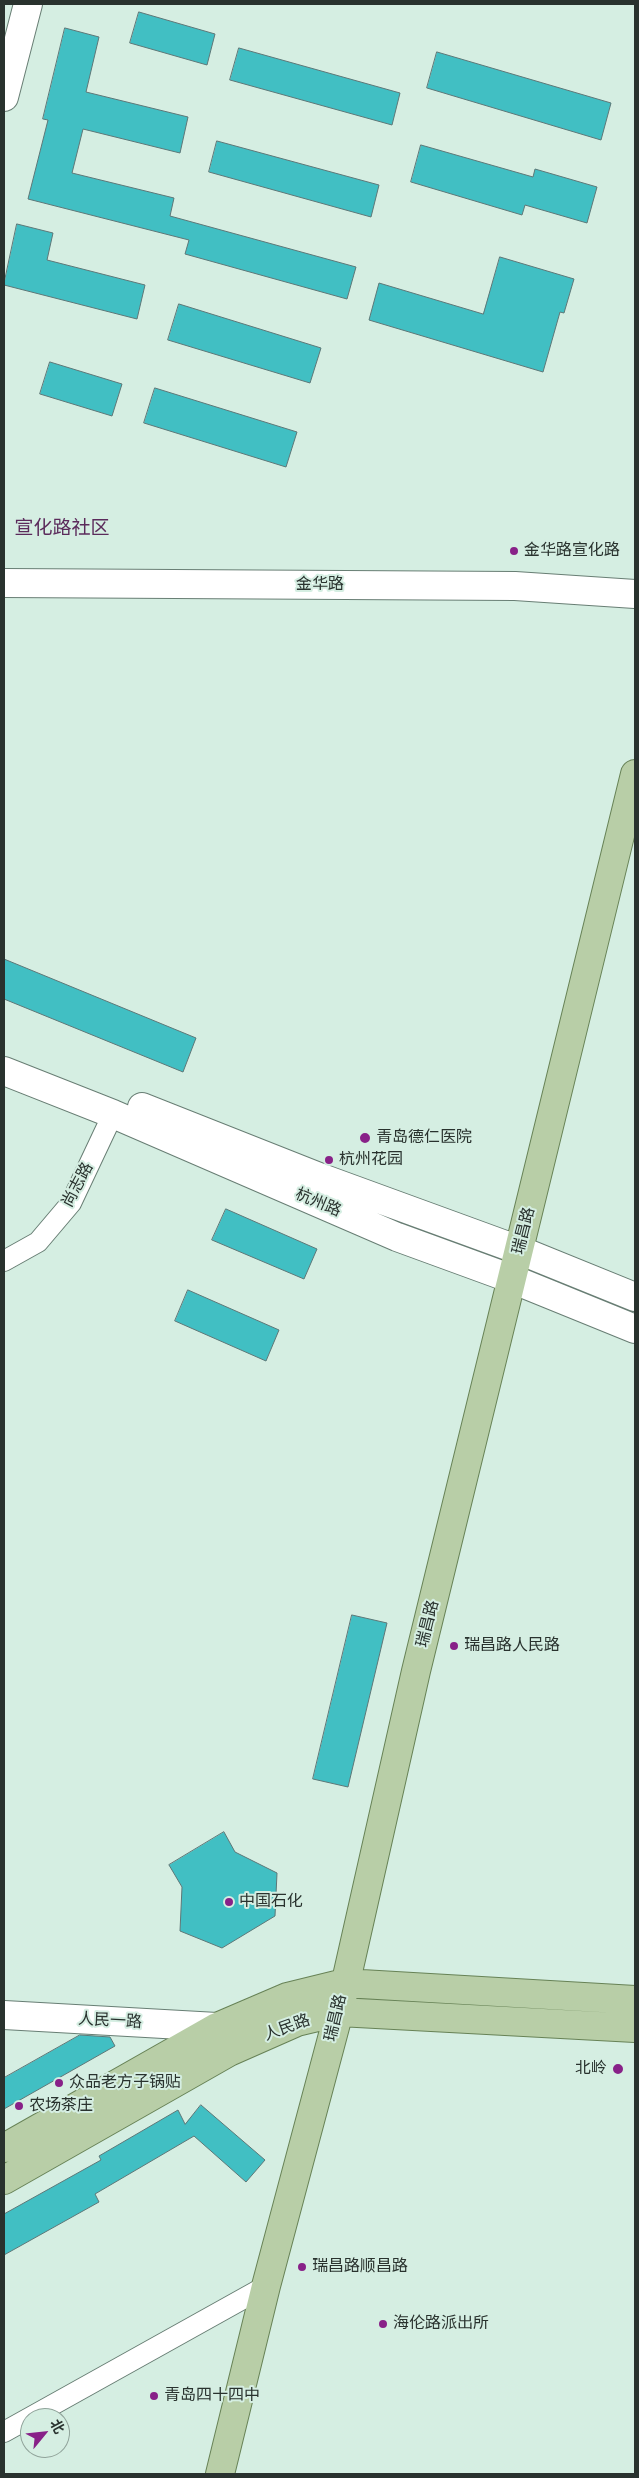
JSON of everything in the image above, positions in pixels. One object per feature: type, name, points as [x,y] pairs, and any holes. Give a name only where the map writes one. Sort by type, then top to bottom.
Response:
[{"type":"main road","points":[[4,97],[28,4]]},
{"type":"main road","name":"金华路","points":[[4,582],[515,586],[635,594]]},
{"type":"main road","name":"瑞昌路","points":[[220,2474],[266,2286],[339,2012],[344,1983],[416,1671],[635,774]]},
{"type":"main road","name":"杭州路","points":[[4,1053],[319,1177],[519,1250],[635,1297]]},
{"type":"main road","name":"杭州路","points":[[4,1071],[113,1114],[397,1237],[512,1279],[635,1329]]},
{"type":"main road","name":"人民路","points":[[4,2148],[217,2027],[287,1997],[344,1983],[635,2000]]},
{"type":"main road","name":"人民路","points":[[4,2180],[229,2052],[297,2022],[339,2012],[635,2028]]},
{"type":"main road","name":"人民一路","points":[[4,2015],[217,2027]]},
{"type":"street","name":"尚志路","points":[[4,1261],[38,1242],[71,1203],[113,1114]]},
{"type":"street","points":[[4,2432],[266,2286]]},
{"type":"building","points":[[139,12],[215,34],[207,65],[130,43]]},
{"type":"building","points":[[65,28],[99,37],[86,92],[188,117],[180,153],[83,129],[72,173],[174,198],[170,216],[356,267],[347,299],[185,254],[189,240],[28,199],[48,120],[43,119]]},
{"type":"building","points":[[239,48],[400,93],[392,125],[230,80]]},
{"type":"building","points":[[437,52],[611,103],[601,140],[427,88]]},
{"type":"building","points":[[217,141],[379,185],[371,217],[209,172]]},
{"type":"building","points":[[421,145],[533,177],[535,169],[597,187],[587,223],[525,205],[522,215],[411,182]]},
{"type":"building","points":[[17,224],[53,233],[47,260],[145,285],[137,319],[4,285]]},
{"type":"building","points":[[500,257],[574,279],[564,313],[560,312],[543,372],[369,320],[379,283],[483,314]]},
{"type":"building","points":[[179,304],[321,348],[310,383],[168,340]]},
{"type":"building","points":[[50,362],[122,384],[112,416],[40,394]]},
{"type":"building","points":[[155,388],[297,432],[286,467],[144,423]]},
{"type":"building","points":[[4,959],[196,1038],[183,1072],[4,999]]},
{"type":"building","points":[[226,1209],[317,1249],[304,1279],[212,1240]]},
{"type":"building","points":[[188,1290],[279,1330],[266,1361],[175,1321]]},
{"type":"building","points":[[352,1615],[387,1623],[348,1787],[313,1779]]},
{"type":"building","name":"中国石化","points":[[224,1832],[235,1852],[277,1873],[275,1916],[222,1948],[180,1931],[182,1887],[169,1865]]},
{"type":"building","points":[[80,2035],[110,2037],[115,2046],[4,2109],[4,2078]]},
{"type":"building","points":[[201,2105],[265,2160],[246,2182],[194,2136],[95,2194],[99,2202],[4,2255],[4,2214],[101,2160],[99,2156],[178,2110],[185,2124]]},
{"type":"place","name":"金华路宣化路","points":[[514,551]]},
{"type":"place","name":"青岛德仁医院","points":[[365,1138]]},
{"type":"place","name":"杭州花园","points":[[329,1160]]},
{"type":"place","name":"瑞昌路人民路","points":[[454,1646]]},
{"type":"place","name":"中国石化","points":[[229,1902]]},
{"type":"place","name":"北岭","points":[[618,2069]]},
{"type":"place","name":"众品老方子锅贴","points":[[59,2083]]},
{"type":"place","name":"农场茶庄","points":[[19,2106]]},
{"type":"place","name":"瑞昌路顺昌路","points":[[302,2267]]},
{"type":"place","name":"海伦路派出所","points":[[383,2324]]},
{"type":"place","name":"青岛四十四中","points":[[154,2396]]},
{"type":"district","name":"宣化路社区","points":[[62,529]]}]
